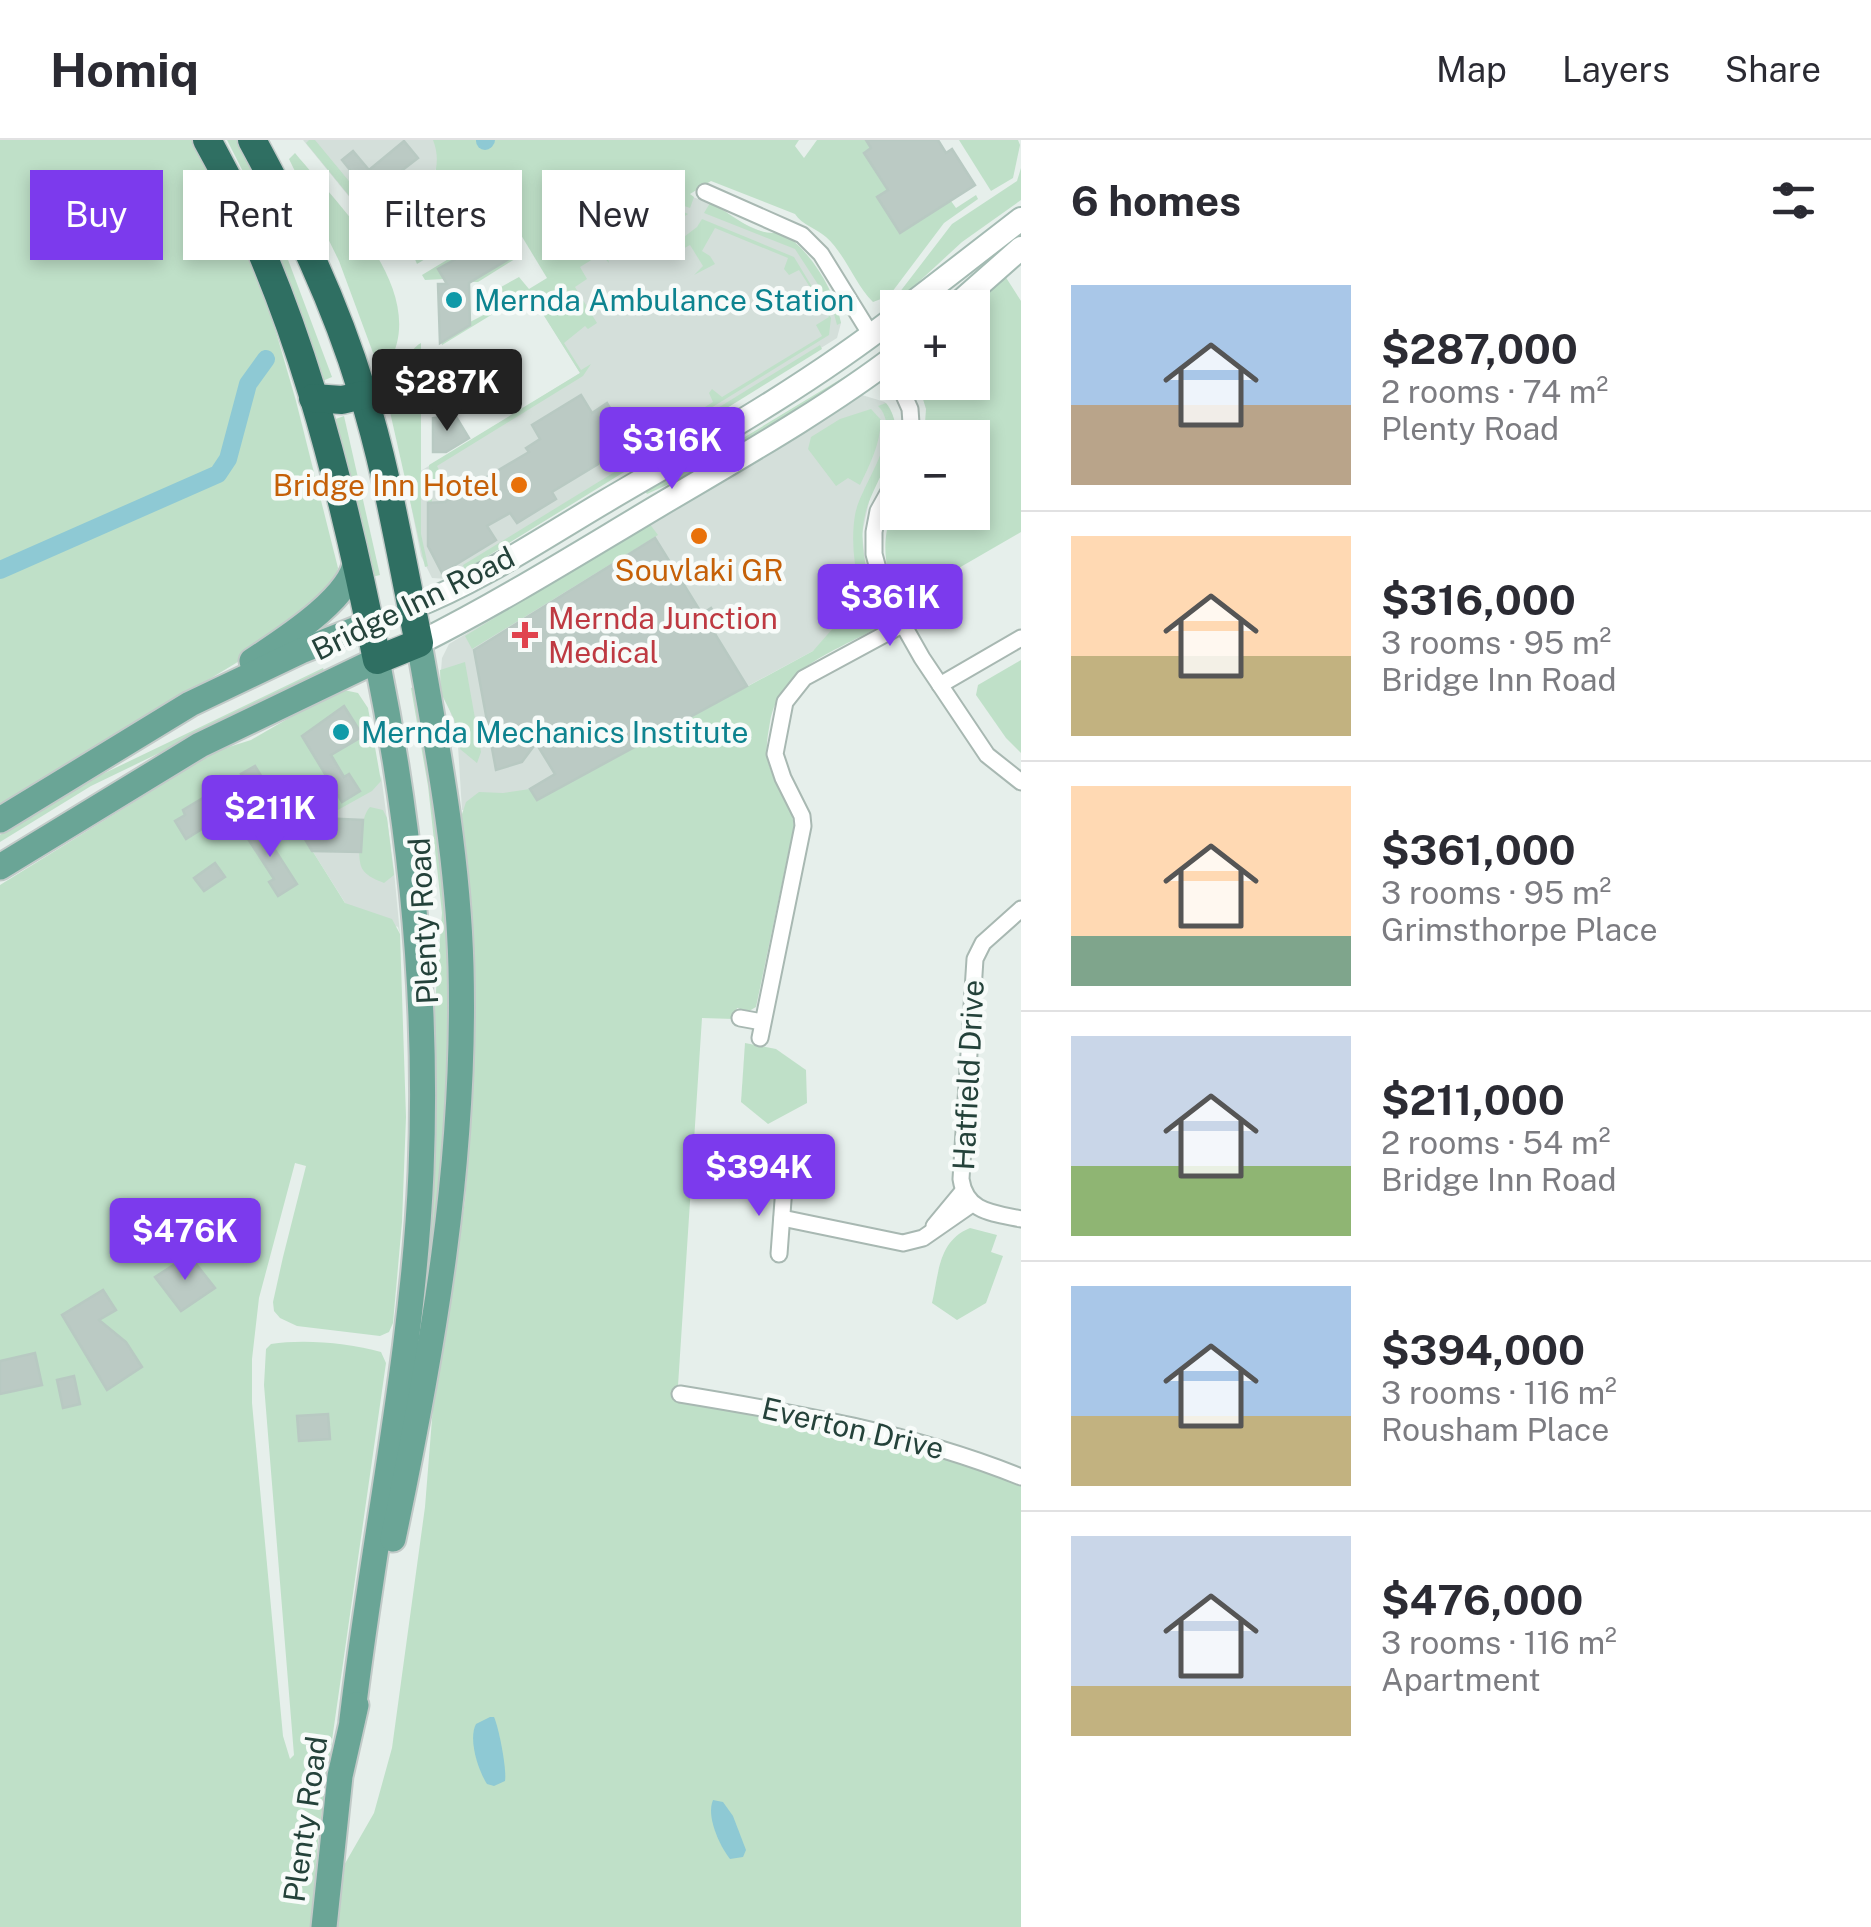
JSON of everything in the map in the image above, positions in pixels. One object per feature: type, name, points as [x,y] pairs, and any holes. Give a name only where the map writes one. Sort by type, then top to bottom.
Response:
[{"type":"highway","name":"Plenty Road","points":[[207,140],[261,244],[313,398],[356,559],[376,660]]},
{"type":"highway","name":"Plenty Road","points":[[252,140],[312,256],[364,395],[418,643]]},
{"type":"highway","points":[[313,398],[342,400],[364,395]]},
{"type":"highway","name":"Bridge Inn Road","points":[[369,624],[411,608]]},
{"type":"highway","name":"Bridge Inn Road","points":[[376,660],[418,643]]},
{"type":"main road","points":[[929,290],[1021,219]]},
{"type":"main road","points":[[973,290],[1021,248]]},
{"type":"main road","name":"Bridge Inn Road","points":[[411,608],[464,584],[663,468],[830,366],[880,329]]},
{"type":"main road","points":[[872,335],[880,347]]},
{"type":"main road","name":"Bridge Inn Road","points":[[418,643],[470,617],[852,388],[880,376]]},
{"type":"main road","points":[[190,704],[323,608],[349,581],[356,559]]},
{"type":"main road","name":"Bridge Inn Road","points":[[0,820],[190,704],[369,624]]},
{"type":"main road","name":"Plenty Road","points":[[324,1927],[340,1776],[427,1378],[450,1226],[459,1111],[458,908],[449,817],[418,643]]},
{"type":"main road","name":"Bridge Inn Road","points":[[0,866],[200,745],[376,660]]},
{"type":"main road","name":"Plenty Road","points":[[352,1720],[366,1602],[406,1346],[422,1116],[418,980],[408,852],[376,660]]},
{"type":"street","points":[[705,192],[802,236],[820,254],[872,335]]},
{"type":"street","points":[[880,507],[873,543],[881,583],[902,625],[988,755],[1021,782]]},
{"type":"street","points":[[740,1018],[761,1030],[803,826],[775,754],[784,702],[804,678],[902,625]]},
{"type":"street","points":[[940,686],[1021,638]]},
{"type":"street","name":"Hatfield Drive","points":[[1021,909],[982,944],[975,959],[962,1136],[967,1198],[985,1212],[1021,1219]]},
{"type":"street","points":[[779,1254],[784,1187]]},
{"type":"street","points":[[782,1218],[890,1242],[914,1242],[930,1233],[967,1198]]},
{"type":"street","name":"Everton Drive","points":[[680,1394],[909,1438],[985,1461],[1021,1477]]},
{"type":"shaded area","points":[[303,140],[467,140],[437,150],[435,170],[349,170],[349,197]]},
{"type":"shaded area","points":[[685,194],[726,210],[730,218],[770,235],[780,232],[794,241],[833,300],[841,323],[837,338],[465,570],[448,579],[432,578],[421,556],[406,480],[580,373],[531,294],[581,260],[685,260]]},
{"type":"shaded area","points":[[862,395],[885,402],[894,420],[880,420],[880,474],[862,534],[867,575],[883,613],[528,805],[462,810],[457,730],[440,684],[442,658],[449,644]]},
{"type":"shaded area","points":[[381,775],[400,934],[398,927],[349,909],[300,831],[380,780]]},
{"type":"green space","points":[[0,140],[192,140],[208,170],[183,170],[183,260],[253,260],[296,401],[338,568],[334,586],[246,657],[0,806]]},
{"type":"green space","points":[[227,140],[241,140],[254,170],[242,170]]},
{"type":"green space","points":[[315,140],[349,181],[349,196],[329,170],[306,143]]},
{"type":"green space","points":[[433,140],[799,140],[795,146],[804,158],[817,140],[866,140],[871,148],[865,153],[890,189],[878,198],[900,233],[951,201],[956,208],[976,195],[978,199],[944,223],[894,290],[880,290],[880,299],[873,302],[833,244],[795,214],[711,181],[690,194],[694,197],[690,208],[685,206],[685,170],[542,170],[542,260],[591,260],[580,267],[587,279],[575,287],[597,323],[588,329],[585,326],[564,343],[581,370],[591,364],[583,376],[437,466],[448,486],[432,486],[432,503],[428,502],[429,465],[580,373],[529,292],[442,345],[470,322],[503,305],[498,296],[501,287],[519,277],[529,289],[547,278],[522,237],[522,170],[435,170]]},
{"type":"green space","points":[[959,140],[1018,140],[1013,178],[991,191]]},
{"type":"green space","points":[[295,153],[309,170],[294,170],[289,159]]},
{"type":"green space","points":[[1021,168],[1021,200],[962,242],[910,290],[901,290],[952,224],[1017,181]]},
{"type":"green space","points":[[329,193],[349,217],[349,260],[378,260],[388,278],[398,307],[398,335],[389,363],[376,361],[329,241]]},
{"type":"green space","points":[[710,203],[752,228],[780,232],[801,248],[827,284],[841,323],[837,325],[832,306],[795,249],[704,213]]},
{"type":"green space","points":[[702,219],[794,257],[831,318],[829,335],[659,440],[653,431],[655,424],[659,422],[666,431],[713,402],[709,393],[712,389],[722,397],[822,336],[816,325],[829,317],[799,270],[789,275],[784,269],[788,258],[715,228],[702,251],[715,264],[694,275],[703,266],[690,245],[685,248],[685,236]]},
{"type":"green space","points":[[279,260],[288,260],[332,377],[320,382]]},
{"type":"green space","points":[[447,260],[455,260],[439,269],[444,279],[425,280],[422,275]]},
{"type":"green space","points":[[507,260],[513,260],[478,282],[471,282]]},
{"type":"green space","points":[[1005,276],[1021,301],[1021,532],[900,602],[886,563],[887,530],[990,530],[990,420],[925,420],[923,400],[990,400],[990,292]]},
{"type":"green space","points":[[421,343],[421,534],[428,566],[425,567],[388,403],[400,369]]},
{"type":"green space","points":[[820,345],[822,349],[669,444],[661,443]]},
{"type":"green space","points":[[854,371],[849,378],[702,469],[647,494],[643,488],[710,458]]},
{"type":"green space","points":[[886,403],[894,420],[885,420],[878,406]]},
{"type":"green space","points":[[871,409],[881,420],[877,446],[860,485],[848,478],[836,486],[808,449],[811,437],[840,419]]},
{"type":"green space","points":[[344,416],[380,575],[372,577],[333,420]]},
{"type":"green space","points":[[644,454],[642,461],[465,570],[463,565]]},
{"type":"green space","points":[[880,454],[880,477],[869,502],[863,531],[869,578],[859,587],[855,515]]},
{"type":"green space","points":[[649,523],[658,535],[472,649],[465,636]]},
{"type":"green space","points":[[861,604],[863,607],[846,616],[853,628],[872,619],[877,628],[826,654],[797,675],[776,703],[770,722],[768,761],[794,826],[756,1007],[749,1011],[737,1008],[734,1019],[702,1018],[677,1401],[895,1443],[980,1468],[1021,1485],[1021,1927],[335,1927],[343,1867],[374,1813],[392,1748],[425,1507],[434,1394],[465,1201],[474,1000],[461,817],[466,802],[479,792],[530,789],[538,800],[813,651],[848,611]]},
{"type":"green space","points":[[1021,660],[1021,753],[976,695],[978,685]]},
{"type":"green space","points":[[465,662],[481,752],[477,763],[460,749],[454,719],[441,693],[440,670]]},
{"type":"green space","points":[[323,668],[325,673],[91,786],[0,842],[0,835],[84,783]]},
{"type":"green space","points":[[417,686],[446,872],[452,1069],[427,1319],[421,1318],[431,1213],[434,1017],[442,913],[428,786],[411,688]]},
{"type":"green space","points":[[339,689],[358,693],[368,708],[381,781],[372,791],[300,831],[345,903],[392,919],[400,934],[406,1117],[402,1222],[389,1332],[380,1336],[297,1326],[274,1311],[306,1166],[295,1163],[259,1298],[252,1403],[283,1736],[290,1759],[294,1755],[264,1385],[266,1349],[271,1344],[284,1343],[341,1344],[381,1352],[386,1363],[319,1831],[311,1927],[0,1927],[0,885],[216,751],[251,740]]},
{"type":"green space","points":[[370,807],[383,810],[387,818],[394,875],[384,883],[367,875],[361,864],[362,828]]},
{"type":"green space","points":[[745,1043],[776,1049],[806,1070],[807,1103],[768,1124],[741,1102]]},
{"type":"green space","points":[[970,1228],[997,1235],[991,1252],[1003,1256],[986,1303],[957,1320],[932,1303],[946,1250],[959,1234]]},
{"type":"water","points":[[494,1717],[498,1730],[505,1776],[505,1781],[494,1786],[487,1784],[480,1771],[473,1738],[476,1724]]},
{"type":"water","points":[[713,1800],[723,1802],[733,1816],[746,1850],[743,1857],[730,1859],[722,1846],[712,1822]]},
{"type":"building","points":[[866,140],[938,140],[946,153],[952,149],[975,185],[900,233],[877,197],[888,190],[864,153],[871,148]]},
{"type":"building","points":[[404,141],[418,158],[402,170],[369,170]]},
{"type":"building","points":[[353,151],[369,170],[350,170],[342,160]]},
{"type":"building","name":"Mernda Ambulance Station","points":[[454,260],[507,260],[469,283],[470,325],[440,343],[438,284],[447,284],[438,269]]},
{"type":"building","name":"Bridge Inn Hotel","points":[[581,395],[592,413],[607,403],[620,424],[604,433],[613,448],[605,453],[608,458],[552,492],[556,499],[517,523],[510,513],[487,526],[496,540],[442,573],[428,546],[428,503],[445,502],[529,452],[526,448],[540,439],[532,425]]},
{"type":"building","points":[[455,415],[469,438],[446,452],[433,452],[433,418]]},
{"type":"building","points":[[655,538],[702,614],[711,608],[724,628],[715,634],[747,686],[537,800],[530,789],[555,774],[536,743],[522,762],[496,770],[474,650]]},
{"type":"building","points":[[344,706],[363,736],[331,755],[344,777],[349,774],[360,791],[342,802],[302,736]]},
{"type":"building","points":[[255,766],[271,792],[247,808],[241,799],[207,820],[210,824],[186,839],[175,821],[185,815],[183,810],[213,792],[218,799],[246,781],[241,774]]},
{"type":"building","points":[[320,818],[363,820],[361,852],[312,851],[300,831]]},
{"type":"building","points":[[257,822],[297,884],[278,896],[269,882],[274,879],[243,831]]},
{"type":"building","points":[[215,863],[225,877],[204,891],[194,878]]},
{"type":"building","points":[[189,1255],[215,1288],[181,1311],[155,1277]]},
{"type":"building","points":[[103,1290],[116,1310],[99,1320],[126,1342],[142,1367],[107,1390],[62,1315]]},
{"type":"building","points":[[35,1353],[42,1385],[0,1394],[0,1361]]},
{"type":"building","points":[[74,1376],[80,1404],[63,1408],[57,1380]]},
{"type":"building","points":[[328,1414],[330,1439],[299,1441],[297,1416]]},
{"type":"waterway","points":[[0,570],[218,474],[228,459],[248,384],[266,359]]},
{"type":"place","name":"Mernda Ambulance Station","points":[[454,300]]},
{"type":"place","name":"Bridge Inn Hotel","points":[[519,485]]},
{"type":"place","name":"Souvlaki GR","points":[[699,536]]},
{"type":"place","name":"Mernda Junction Medical","points":[[525,635]]},
{"type":"place","name":"Mernda Mechanics Institute","points":[[341,732]]}]
